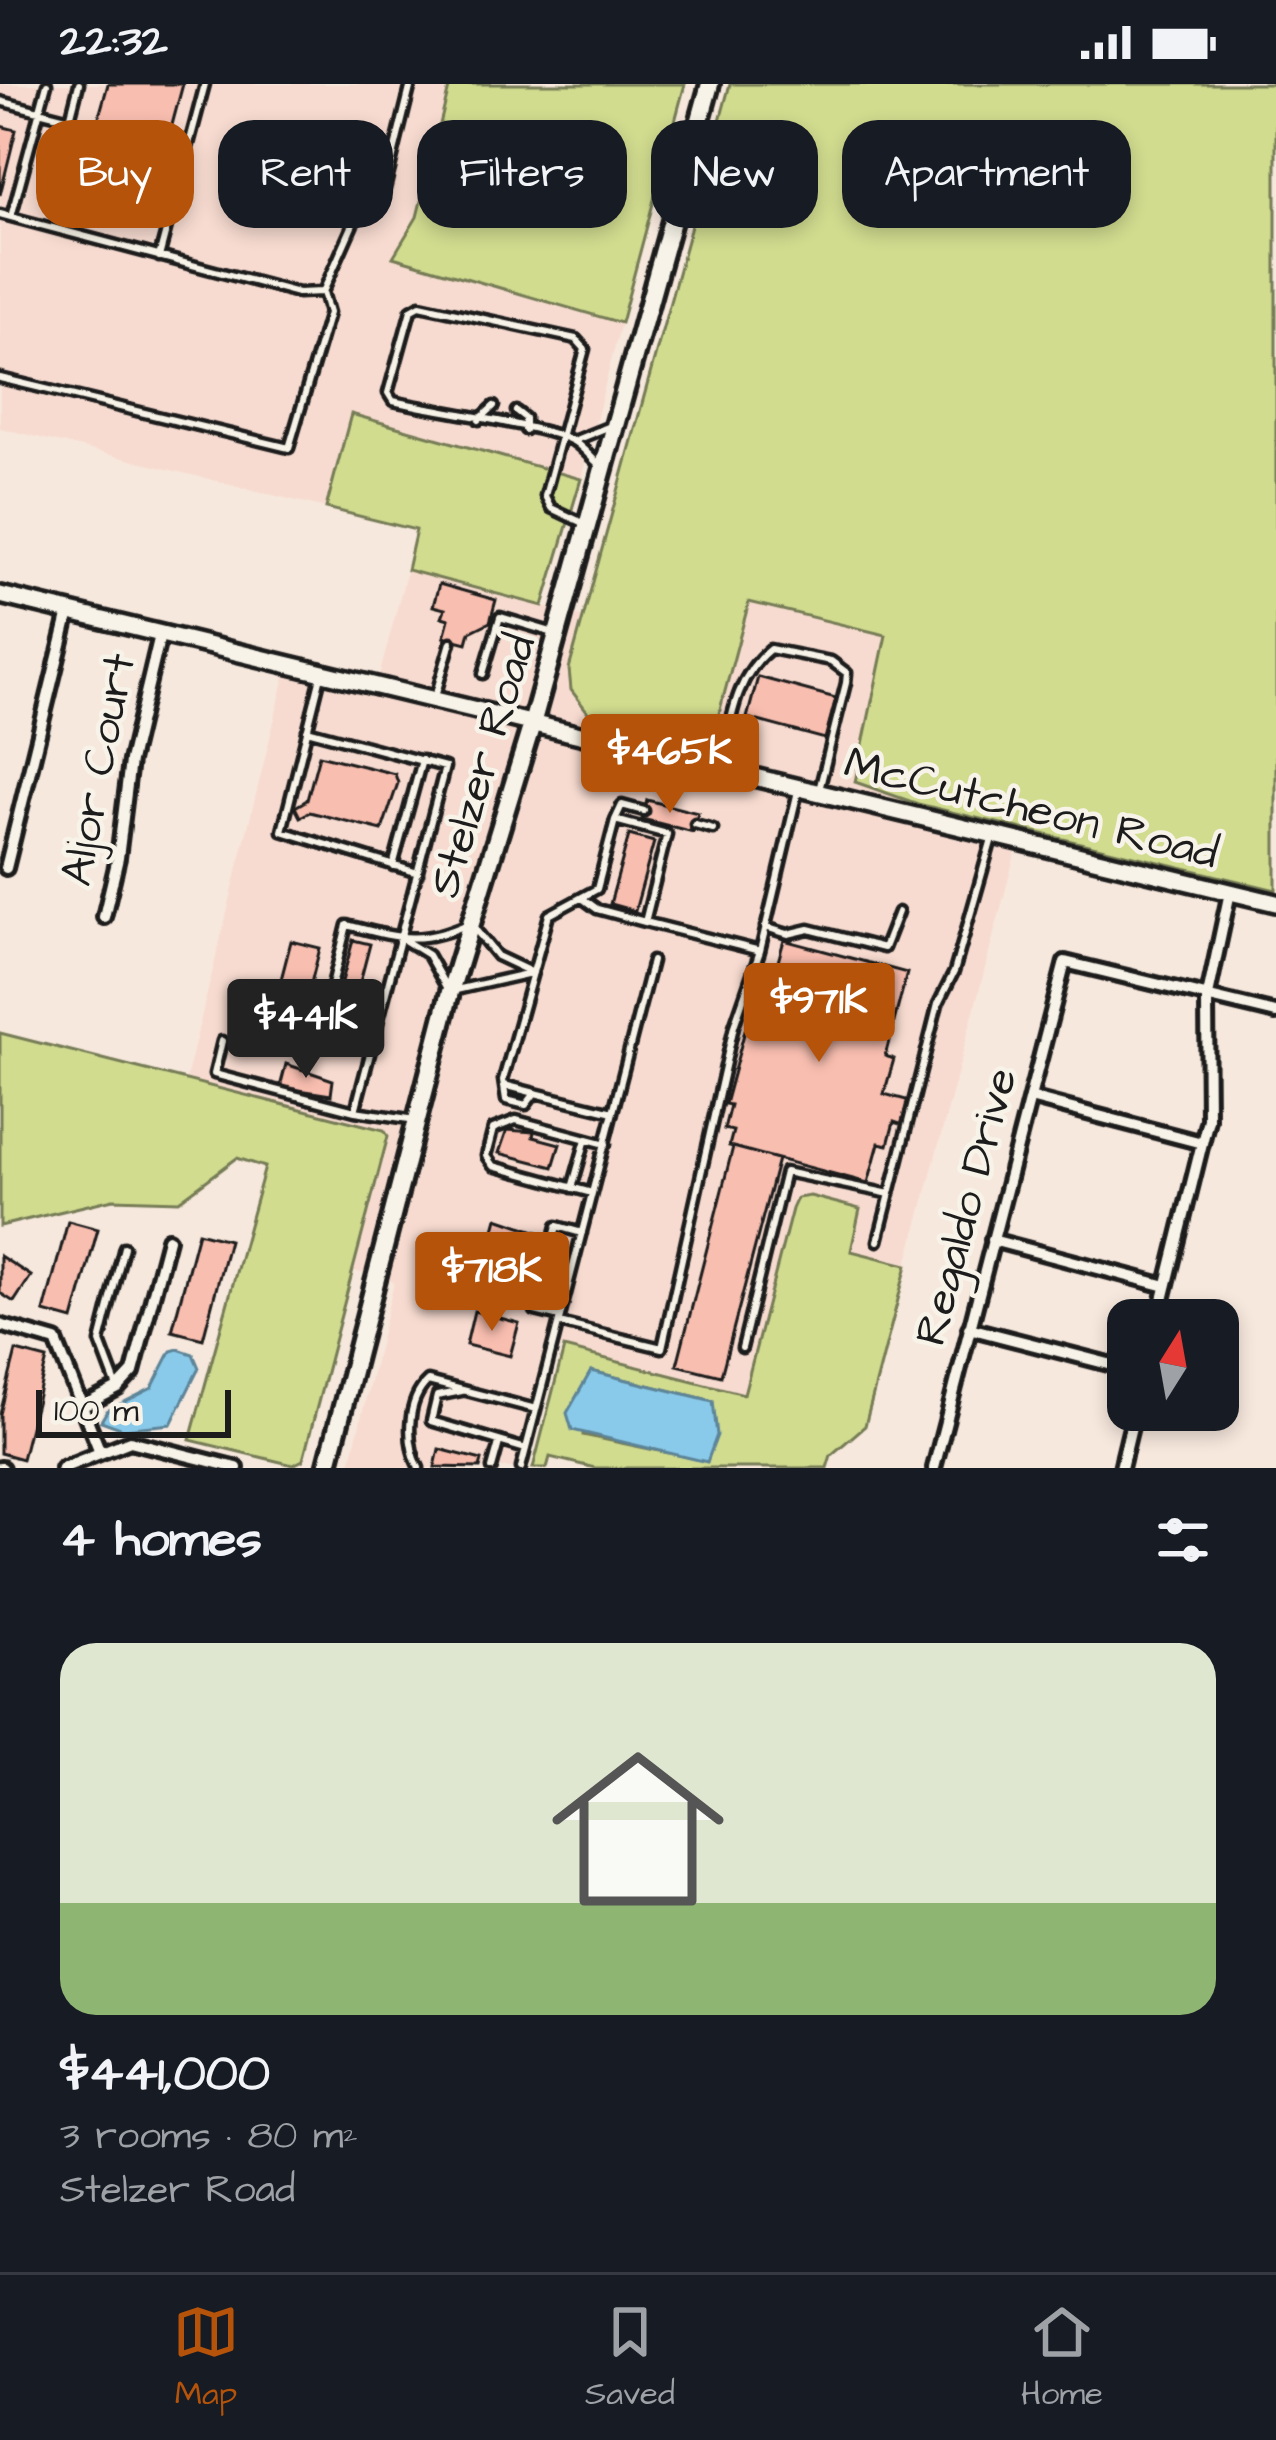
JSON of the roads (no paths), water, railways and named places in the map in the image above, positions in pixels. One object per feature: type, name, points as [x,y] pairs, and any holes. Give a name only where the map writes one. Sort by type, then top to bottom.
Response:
[{"type":"main road","name":"Stelzer Road","points":[[327,1468],[450,992],[589,525],[710,84]]},
{"type":"main road","name":"McCutcheon Road","points":[[0,595],[1276,903]]},
{"type":"street","points":[[6,868],[68,612]]},
{"type":"street","name":"Aljor Court","points":[[104,917],[118,858],[130,761],[160,635]]},
{"type":"street","points":[[1163,1299],[1208,1119],[1207,1000],[1230,892]]},
{"type":"street","name":"Regaldo Drive","points":[[935,1468],[1065,962],[1207,1000]]},
{"type":"street","points":[[1207,1000],[1230,999],[1276,1013]]},
{"type":"street","points":[[1030,1098],[1202,1143]]},
{"type":"street","points":[[83,1406],[118,1388],[137,1362],[168,1239]]},
{"type":"street","points":[[992,1240],[1166,1286]]},
{"type":"street","points":[[0,1325],[56,1341],[100,1452]]},
{"type":"street","points":[[969,1328],[1107,1364]]},
{"type":"street","points":[[1121,1468],[1131,1431]]},
{"type":"street","points":[[62,1468],[130,1441],[237,1468]]},
{"type":"lane","points":[[11,218],[47,84]]},
{"type":"lane","points":[[0,100],[70,118],[79,84]]},
{"type":"lane","points":[[159,257],[205,84]]},
{"type":"lane","points":[[0,378],[289,448],[328,313],[323,292],[354,222],[384,193],[411,84]]},
{"type":"lane","points":[[0,214],[298,293],[323,292]]},
{"type":"lane","points":[[589,525],[550,508],[545,496],[561,438],[585,349],[576,339],[420,305],[411,310],[388,394],[393,401],[561,438],[572,441],[604,469]]},
{"type":"lane","points":[[479,420],[485,409],[494,406]]},
{"type":"lane","points":[[516,411],[525,418],[525,430]]},
{"type":"lane","points":[[572,441],[617,424]]},
{"type":"lane","points":[[483,674],[500,617],[557,634]]},
{"type":"lane","points":[[434,700],[451,642]]},
{"type":"lane","points":[[721,766],[743,676],[754,662],[770,649],[831,661],[847,673],[819,790]]},
{"type":"lane","points":[[322,674],[282,831],[418,873]]},
{"type":"lane","points":[[308,730],[445,767],[355,1111]]},
{"type":"lane","points":[[393,866],[422,760]]},
{"type":"lane","points":[[582,1233],[557,1226],[535,1311],[662,1348],[734,1026],[760,951],[799,785]]},
{"type":"lane","points":[[535,1093],[526,1105],[506,1100],[504,1085],[549,915],[597,889],[622,805],[644,811]]},
{"type":"lane","points":[[615,820],[667,834],[645,922]]},
{"type":"lane","points":[[694,824],[712,829]]},
{"type":"lane","points":[[878,1240],[938,1004],[954,972],[993,833]]},
{"type":"lane","points":[[582,898],[597,909],[760,951]]},
{"type":"lane","points":[[765,927],[788,934],[809,929],[884,949],[898,912]]},
{"type":"lane","points":[[321,1029],[347,925],[401,938],[435,940],[470,923],[497,956],[533,973]]},
{"type":"lane","points":[[401,938],[428,955],[450,992],[499,976],[533,973]]},
{"type":"lane","points":[[521,1468],[652,961]]},
{"type":"lane","points":[[280,1018],[374,1042]]},
{"type":"lane","points":[[222,1041],[214,1074],[355,1111],[416,1120]]},
{"type":"lane","points":[[504,1085],[613,1112]]},
{"type":"lane","points":[[593,1193],[493,1166],[486,1156],[489,1144],[494,1129],[516,1120],[606,1144]]},
{"type":"lane","points":[[572,1188],[586,1138]]},
{"type":"lane","points":[[742,1348],[785,1172],[890,1193]]},
{"type":"lane","points":[[118,1388],[100,1342],[124,1247]]},
{"type":"lane","points":[[419,1468],[409,1448],[419,1389],[428,1381],[536,1409]]},
{"type":"lane","points":[[431,1421],[437,1396],[444,1390],[465,1391]]},
{"type":"lane","points":[[413,1417],[526,1449]]},
{"type":"lane","points":[[492,1468],[499,1443]]},
{"type":"water","points":[[171,1351],[193,1354],[199,1368],[171,1424],[123,1429],[101,1421],[107,1411],[152,1388]]},
{"type":"water","points":[[591,1371],[713,1401],[717,1435],[707,1462],[572,1430],[567,1413]]}]
